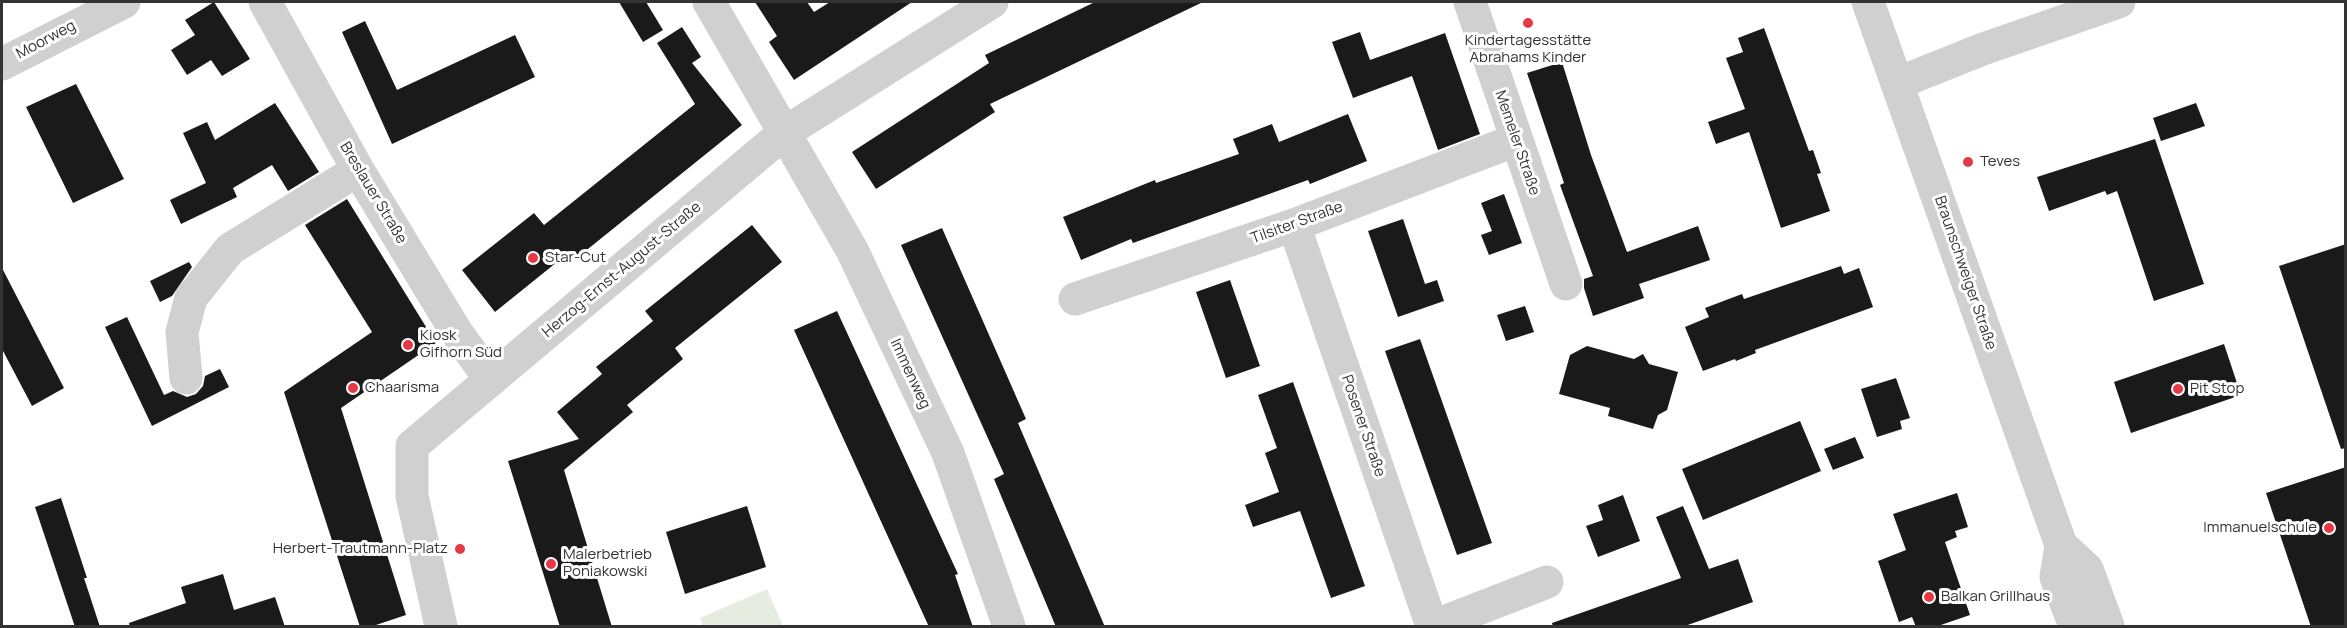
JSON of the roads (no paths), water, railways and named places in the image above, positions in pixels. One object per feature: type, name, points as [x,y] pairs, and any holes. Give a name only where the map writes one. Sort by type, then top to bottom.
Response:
[{"type":"street","name":"Moorweg","points":[[2,64],[124,2]]},
{"type":"street","name":"Breslauer Straße","points":[[265,2],[358,170],[457,333],[491,380]]},
{"type":"street","name":"Immenweg","points":[[709,2],[852,250],[948,453],[1009,627]]},
{"type":"street","name":"Herzog-Ernst-August-Straße","points":[[441,627],[412,496],[412,446],[784,133],[992,2]]},
{"type":"street","name":"Memeler Straße","points":[[1470,2],[1566,284]]},
{"type":"street","name":"Braunschweiger Straße","points":[[1868,2],[2061,545],[2087,569],[2108,627]]},
{"type":"street","points":[[1898,83],[1983,49],[2119,2]]},
{"type":"street","name":"Tilsiter Straße","points":[[1075,299],[1294,225],[1516,140]]},
{"type":"street","points":[[186,378],[182,332],[191,298],[230,249],[358,170]]},
{"type":"street","name":"Posener Straße","points":[[1294,225],[1433,627]]},
{"type":"street","name":"Braunschweiger Straße","points":[[2061,545],[2056,577],[2075,627]]},
{"type":"street","points":[[1433,627],[1547,582]]},
{"type":"place","name":"Kindertagesstätte Abrahams Kinder","points":[[1528,23]]},
{"type":"place","name":"Teves","points":[[1968,162]]},
{"type":"place","name":"Star-Cut","points":[[533,258]]},
{"type":"place","name":"Kiosk Gifhorn Süd","points":[[408,345]]},
{"type":"place","name":"Chaarisma","points":[[353,388]]},
{"type":"place","name":"Pit Stop","points":[[2178,389]]},
{"type":"place","name":"Immanuelschule","points":[[2329,528]]},
{"type":"place","name":"Herbert-Trautmann-Platz","points":[[460,549]]},
{"type":"place","name":"Malerbetrieb Poniakowski","points":[[551,564]]},
{"type":"place","name":"Balkan Grillhaus","points":[[1929,597]]}]
